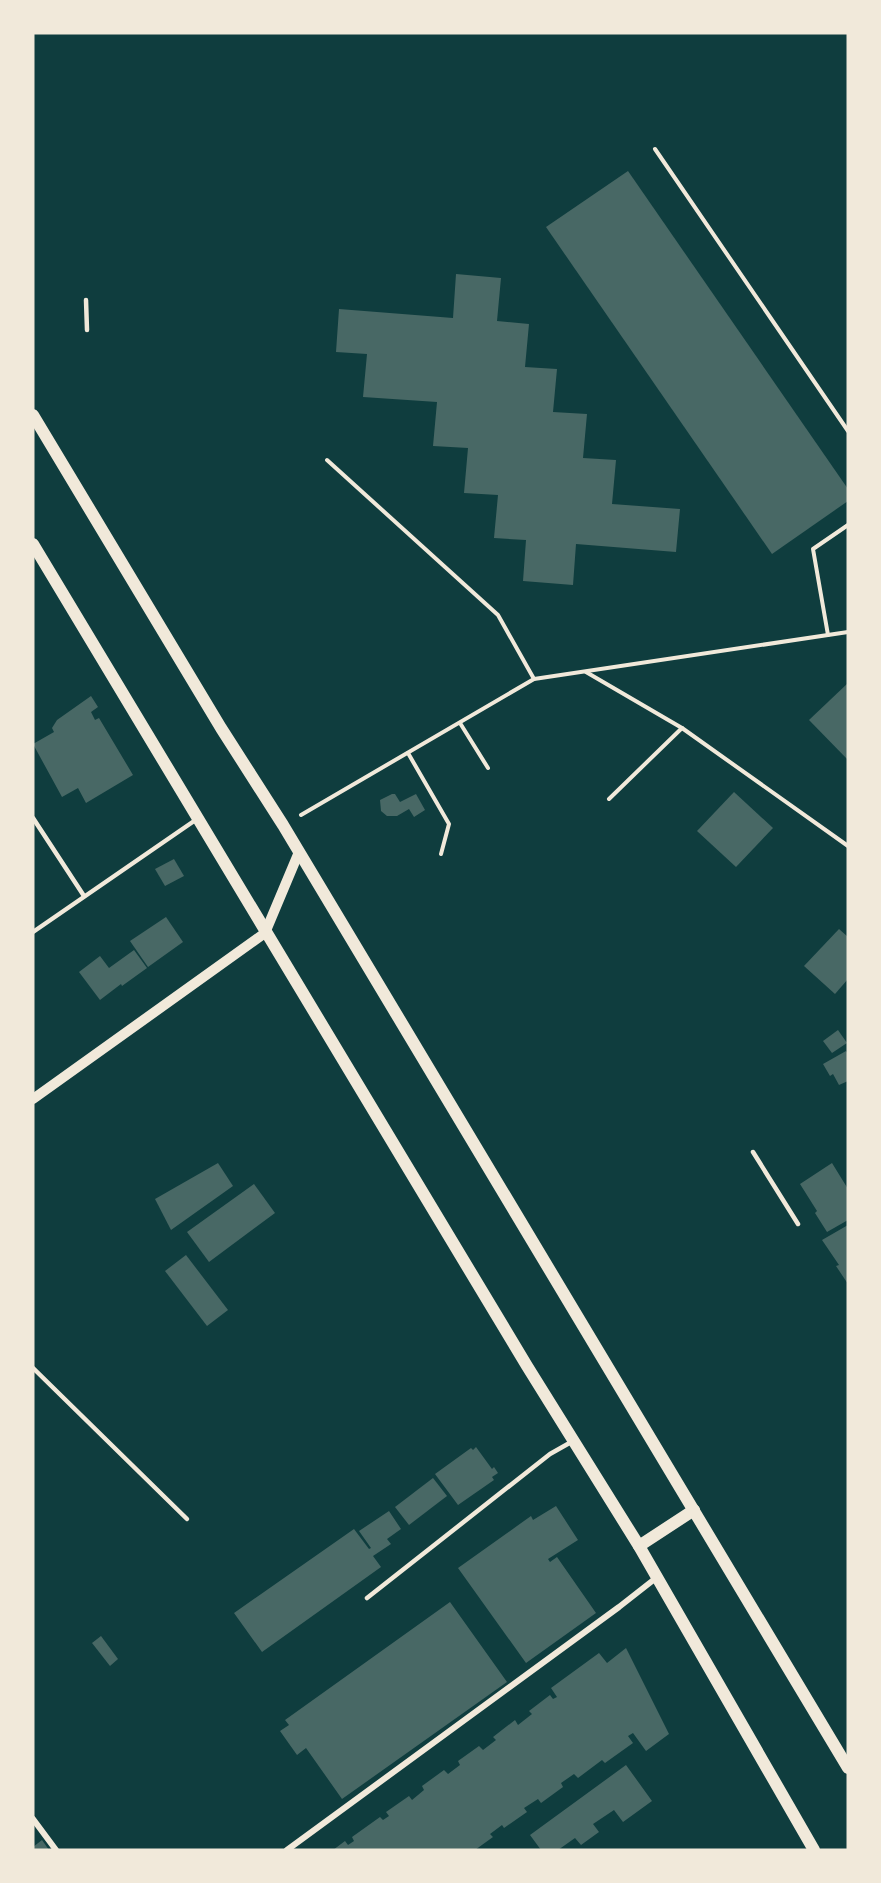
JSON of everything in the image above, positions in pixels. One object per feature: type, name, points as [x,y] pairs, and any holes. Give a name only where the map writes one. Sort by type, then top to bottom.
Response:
[{"type":"main road","points":[[33,415],[221,728],[283,825],[848,1768]]},
{"type":"main road","points":[[33,544],[265,933],[639,1546],[814,1850]]},
{"type":"main road","points":[[639,1546],[694,1510]]},
{"type":"street","points":[[33,1099],[265,933],[299,852]]},
{"type":"street","points":[[287,1850],[656,1578]]},
{"type":"street","points":[[34,1821],[56,1850]]},
{"type":"lane","points":[[86,300],[87,330]]},
{"type":"lane","points":[[33,818],[84,896]]},
{"type":"lane","points":[[33,932],[197,819]]},
{"type":"lane","points":[[753,1152],[798,1224]]},
{"type":"lane","points":[[33,1368],[187,1519]]},
{"type":"lane","points":[[367,1598],[550,1454],[573,1441]]},
{"type":"path","points":[[655,148],[848,431]]},
{"type":"path","points":[[327,460],[498,615],[534,679]]},
{"type":"path","points":[[828,635],[813,549],[848,525]]},
{"type":"path","points":[[283,825],[534,679],[848,632]]},
{"type":"path","points":[[585,672],[682,728],[848,846]]},
{"type":"path","points":[[460,722],[488,768]]},
{"type":"path","points":[[609,799],[682,728]]},
{"type":"path","points":[[408,753],[449,824],[441,854]]},
{"type":"building","points":[[628,171],[848,489],[848,501],[772,554],[546,227]]},
{"type":"building","points":[[456,274],[501,278],[497,321],[529,324],[525,367],[557,369],[553,412],[587,414],[583,458],[616,460],[612,504],[680,509],[676,552],[576,544],[573,585],[523,581],[526,540],[494,538],[498,495],[464,493],[468,448],[433,446],[437,402],[363,397],[367,354],[336,352],[339,309],[453,318]]},
{"type":"building","points":[[848,683],[848,760],[809,720]]},
{"type":"building","points":[[91,696],[98,707],[91,712],[95,720],[99,718],[133,775],[86,803],[78,788],[62,797],[33,744],[54,732],[52,728],[57,720]]},
{"type":"building","points":[[734,792],[773,828],[736,867],[697,831]]},
{"type":"building","points":[[395,794],[400,802],[416,794],[425,810],[414,817],[409,809],[397,816],[387,816],[381,811],[380,800]]},
{"type":"building","points":[[174,859],[184,876],[165,886],[155,869]]},
{"type":"building","points":[[166,917],[183,942],[148,967],[130,941]]},
{"type":"building","points":[[839,929],[848,937],[848,979],[835,994],[804,966]]},
{"type":"building","points":[[134,950],[147,968],[100,1000],[79,972],[100,956],[109,968]]},
{"type":"building","points":[[838,1030],[847,1043],[832,1053],[823,1041]]},
{"type":"building","points":[[846,1051],[848,1081],[839,1085],[833,1074],[830,1076],[823,1064]]},
{"type":"building","points":[[218,1163],[233,1186],[171,1230],[155,1199]]},
{"type":"building","points":[[832,1163],[848,1189],[848,1220],[827,1232],[800,1184]]},
{"type":"building","points":[[254,1184],[275,1213],[209,1262],[187,1232]]},
{"type":"building","points":[[848,1225],[848,1284],[836,1266],[839,1265],[822,1240]]},
{"type":"building","points":[[186,1255],[228,1310],[207,1326],[165,1271]]},
{"type":"building","points":[[476,1447],[492,1469],[494,1467],[498,1473],[492,1477],[494,1480],[458,1505],[435,1474],[471,1448],[473,1450]]},
{"type":"building","points":[[433,1478],[447,1496],[409,1525],[395,1507]]},
{"type":"building","points":[[556,1506],[578,1540],[548,1559],[550,1562],[557,1557],[596,1613],[526,1663],[458,1568],[531,1516],[533,1520]]},
{"type":"building","points":[[389,1511],[401,1529],[387,1539],[391,1544],[373,1556],[381,1567],[262,1652],[234,1613],[354,1529],[369,1549],[371,1548],[359,1531]]},
{"type":"building","points":[[450,1602],[507,1682],[342,1799],[306,1748],[297,1755],[280,1731],[289,1725],[285,1720]]},
{"type":"building","points":[[101,1636],[118,1659],[110,1666],[92,1643]]},
{"type":"building","points":[[626,1648],[669,1734],[646,1751],[633,1733],[628,1736],[633,1743],[605,1763],[602,1760],[578,1778],[574,1774],[561,1783],[563,1787],[541,1803],[538,1799],[524,1808],[527,1812],[504,1828],[502,1825],[490,1834],[493,1837],[475,1850],[333,1850],[345,1841],[348,1845],[354,1841],[352,1837],[380,1817],[383,1820],[389,1816],[386,1812],[409,1796],[412,1800],[424,1790],[422,1786],[444,1770],[448,1774],[460,1765],[458,1761],[479,1746],[483,1750],[496,1740],[493,1737],[515,1720],[518,1725],[532,1714],[529,1711],[550,1695],[553,1699],[557,1697],[551,1688],[599,1653],[607,1663]]},
{"type":"building","points":[[626,1765],[652,1801],[623,1822],[614,1810],[593,1824],[599,1832],[581,1845],[575,1838],[558,1850],[541,1850],[530,1835]]},
{"type":"building","points":[[42,1840],[49,1850],[34,1850],[33,1847]]}]
